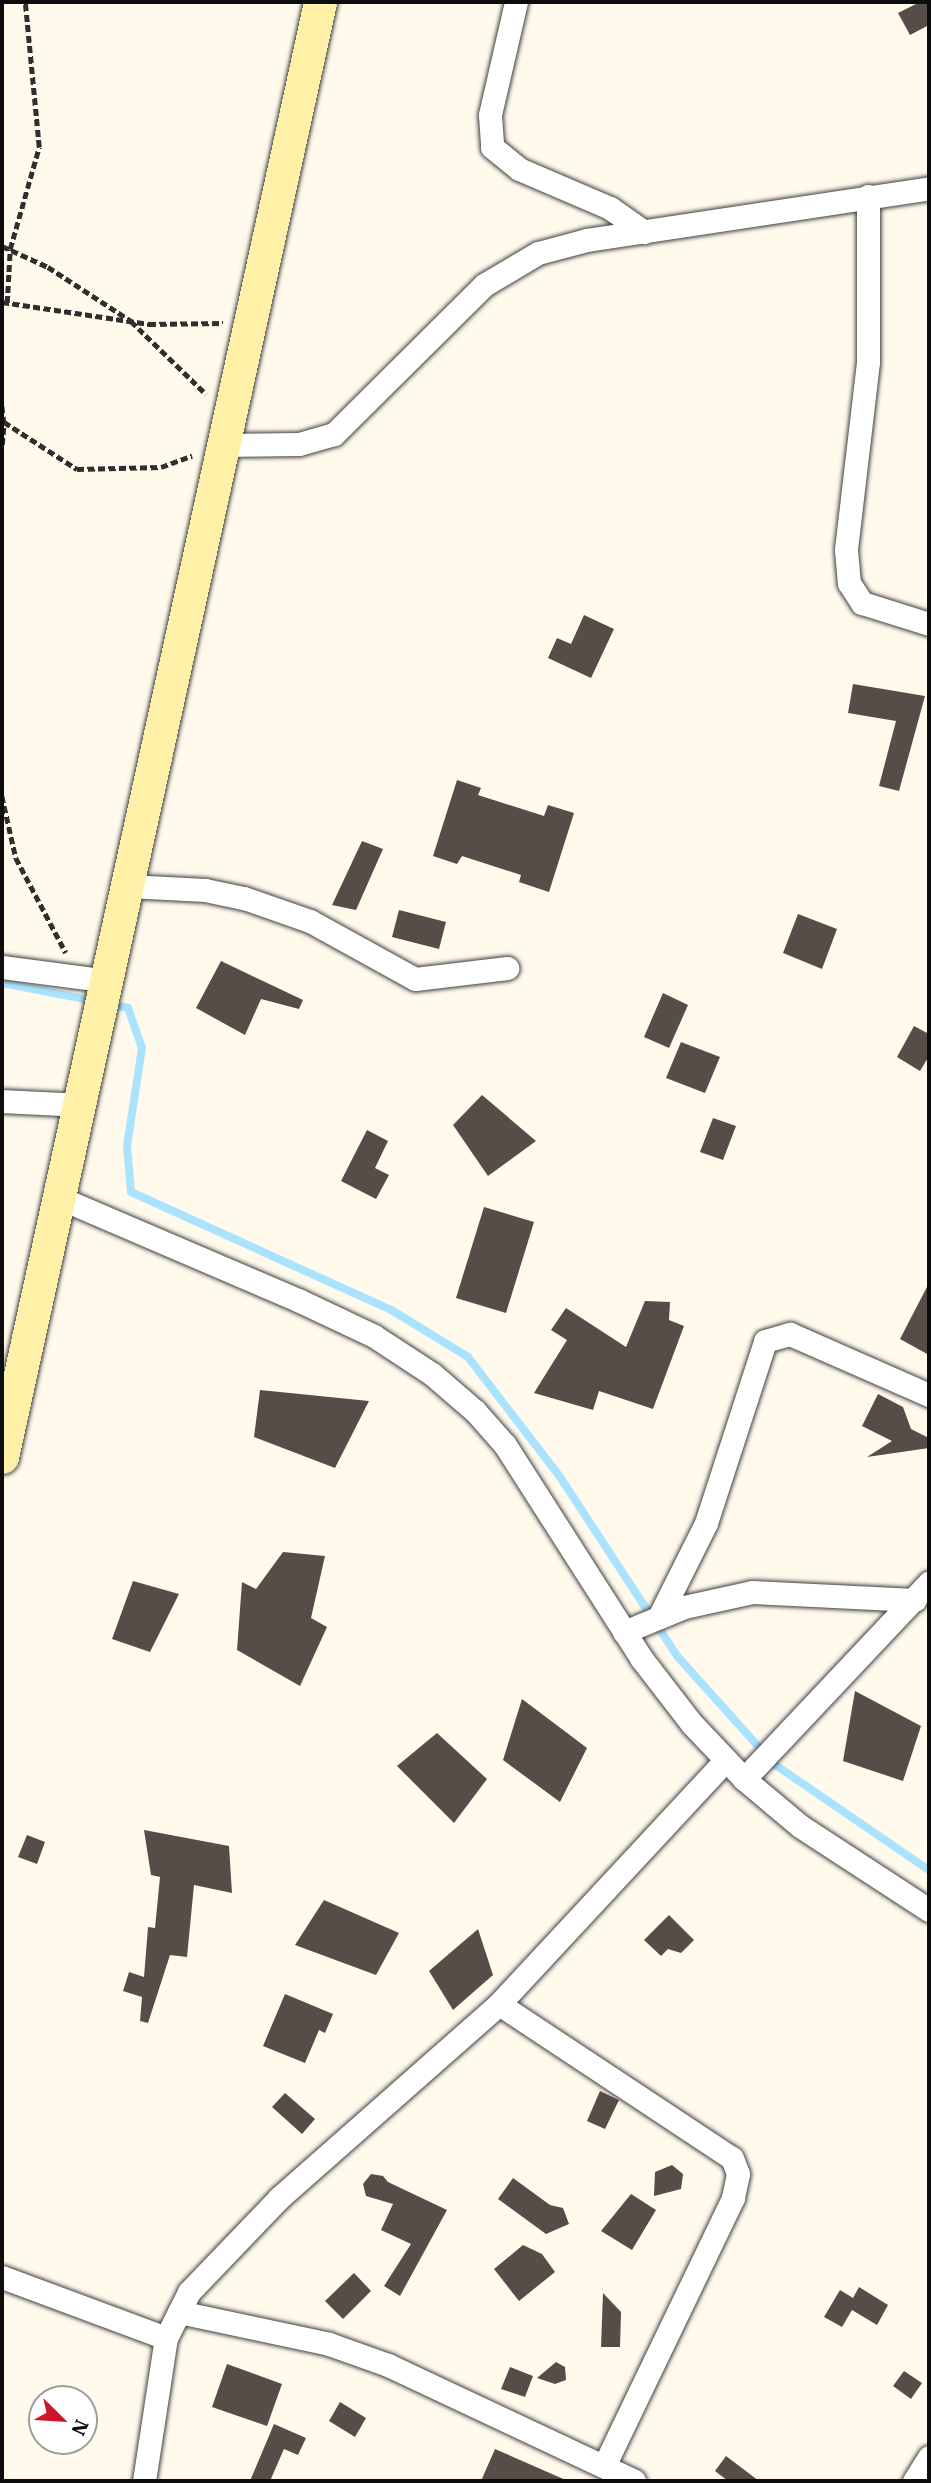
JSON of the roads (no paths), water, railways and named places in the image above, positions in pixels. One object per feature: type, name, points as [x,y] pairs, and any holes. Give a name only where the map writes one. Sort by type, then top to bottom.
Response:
[{"type":"main road","points":[[2,1457],[81,1105],[93,979],[128,886],[320,2]]},
{"type":"street","points":[[516,2],[490,115],[492,147],[519,169],[610,208],[644,232]]},
{"type":"street","points":[[225,431],[320,441],[347,422],[484,285],[511,266],[538,253],[587,240],[868,195],[929,188]]},
{"type":"street","points":[[868,195],[868,362],[846,550],[849,583],[862,603],[929,624]]},
{"type":"street","points":[[128,886],[205,890],[244,898],[310,921],[415,979],[507,968]]},
{"type":"street","points":[[2,967],[93,979]]},
{"type":"street","points":[[2,1101],[81,1105]]},
{"type":"street","points":[[60,1198],[298,1300],[374,1336],[432,1374],[475,1410],[505,1445],[624,1632],[692,1724],[744,1779],[800,1826],[929,1910]]},
{"type":"street","points":[[659,1617],[706,1523],[765,1341],[790,1334],[929,1395]]},
{"type":"street","points":[[624,1632],[684,1607],[752,1592],[922,1591]]},
{"type":"street","points":[[744,1779],[922,1591]]},
{"type":"street","points":[[144,2481],[166,2338],[189,2292],[279,2198],[499,2004],[726,1760]]},
{"type":"street","points":[[499,2004],[732,2158],[738,2174],[733,2198],[604,2466]]},
{"type":"street","points":[[2,2277],[166,2338]]},
{"type":"street","points":[[179,2312],[329,2344],[388,2365],[634,2481]]},
{"type":"street","points":[[914,2481],[929,2457]]},
{"type":"waterway","points":[[2,983],[95,1001]]},
{"type":"waterway","points":[[108,1004],[128,1008],[142,1048],[127,1146],[131,1192],[393,1311],[468,1357],[560,1477],[678,1657],[774,1764],[929,1870]]}]
